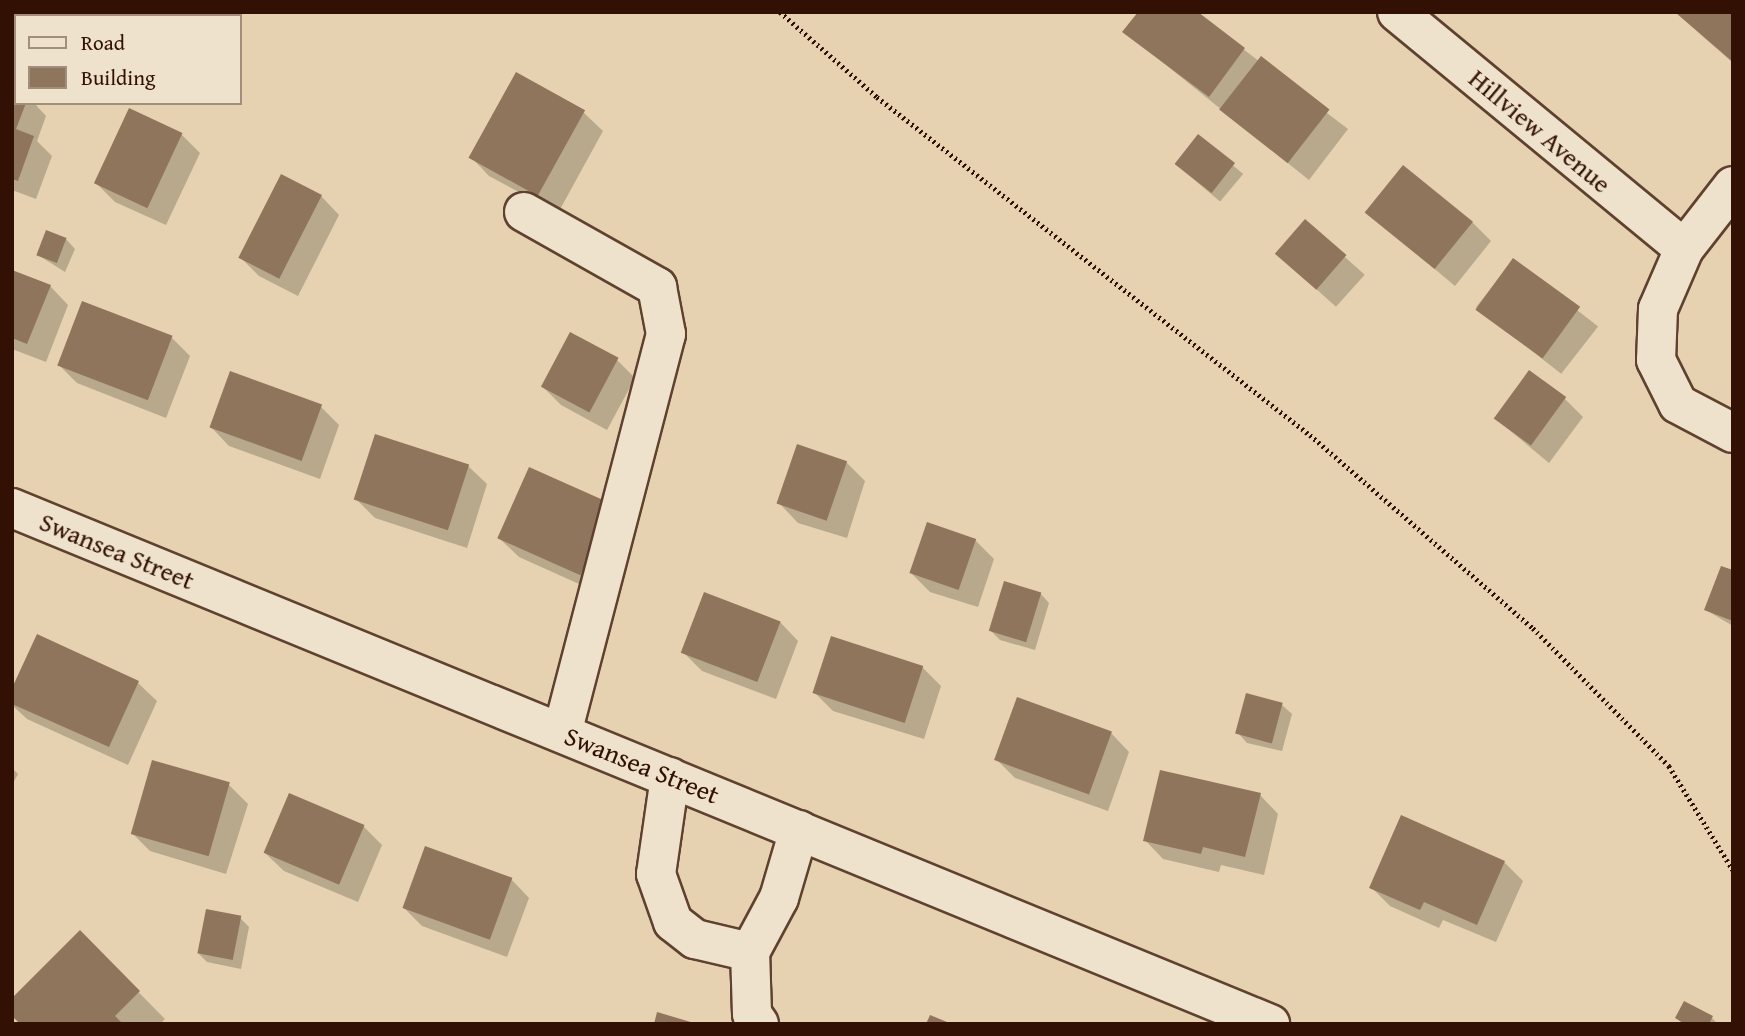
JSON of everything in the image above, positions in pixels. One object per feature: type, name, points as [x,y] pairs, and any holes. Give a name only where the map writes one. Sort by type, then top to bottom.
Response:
[{"type":"street","name":"Hillview Avenue","points":[[1397,12],[1684,249]]},
{"type":"street","points":[[1733,186],[1684,249],[1658,309],[1657,360],[1678,404],[1733,433]]},
{"type":"street","points":[[524,212],[657,287],[666,334],[562,733]]},
{"type":"street","name":"Swansea Street","points":[[12,508],[1270,1024]]},
{"type":"street","points":[[670,777],[656,874],[673,922],[695,939],[750,952]]},
{"type":"street","points":[[759,1024],[752,1014],[750,952],[779,898],[799,830]]},
{"type":"path","points":[[780,12],[877,97],[1310,435],[1533,628],[1669,766],[1733,870]]},
{"type":"building","points":[[1138,12],[1198,12],[1245,48],[1209,97],[1122,32]]},
{"type":"building","points":[[1675,12],[1733,12],[1733,62]]},
{"type":"building","points":[[1261,56],[1330,110],[1288,163],[1219,110]]},
{"type":"building","points":[[516,72],[585,110],[538,196],[468,158]]},
{"type":"building","points":[[12,89],[14,105],[25,105],[16,129],[34,136],[18,181],[12,179]]},
{"type":"building","points":[[129,108],[182,133],[147,208],[94,183]]},
{"type":"building","points":[[1198,134],[1235,163],[1212,193],[1175,164]]},
{"type":"building","points":[[1403,165],[1473,222],[1435,269],[1365,212]]},
{"type":"building","points":[[281,174],[322,195],[279,279],[238,258]]},
{"type":"building","points":[[1305,219],[1347,255],[1316,290],[1275,254]]},
{"type":"building","points":[[46,230],[67,238],[57,263],[36,255]]},
{"type":"building","points":[[1513,258],[1580,307],[1543,359],[1475,310]]},
{"type":"building","points":[[12,270],[51,285],[27,344],[12,338]]},
{"type":"building","points":[[82,301],[173,336],[148,400],[57,365]]},
{"type":"building","points":[[570,332],[619,358],[589,413],[541,387]]},
{"type":"building","points":[[1529,370],[1566,397],[1531,446],[1494,419]]},
{"type":"building","points":[[230,371],[322,405],[302,461],[209,427]]},
{"type":"building","points":[[375,434],[469,465],[448,530],[354,500]]},
{"type":"building","points":[[797,444],[847,461],[827,521],[776,504]]},
{"type":"building","points":[[529,467],[612,504],[580,575],[497,538]]},
{"type":"building","points":[[927,522],[976,539],[959,590],[909,573]]},
{"type":"building","points":[[1721,566],[1733,570],[1733,621],[1704,610]]},
{"type":"building","points":[[1004,581],[1041,592],[1026,642],[989,631]]},
{"type":"building","points":[[704,592],[781,621],[757,682],[681,653]]},
{"type":"building","points":[[37,634],[139,681],[109,747],[12,704],[12,688]]},
{"type":"building","points":[[831,636],[923,666],[905,723],[812,693]]},
{"type":"building","points":[[1246,693],[1283,703],[1272,743],[1235,734]]},
{"type":"building","points":[[1017,697],[1112,732],[1089,795],[994,760]]},
{"type":"building","points":[[152,760],[230,782],[209,856],[131,834]]},
{"type":"building","points":[[1160,770],[1261,793],[1245,857],[1203,847],[1201,854],[1143,841]]},
{"type":"building","points":[[289,793],[364,825],[339,885],[264,853]]},
{"type":"building","points":[[1401,815],[1505,861],[1477,925],[1424,902],[1420,910],[1369,888]]},
{"type":"building","points":[[425,846],[512,878],[490,940],[402,908]]},
{"type":"building","points":[[206,909],[241,916],[233,960],[197,953]]},
{"type":"building","points":[[80,930],[140,991],[115,1016],[123,1024],[20,1024],[12,1016],[12,998]]},
{"type":"building","points":[[1684,1001],[1713,1016],[1709,1024],[1685,1024],[1675,1018]]},
{"type":"building","points":[[657,1012],[694,1023],[694,1024],[654,1024]]},
{"type":"building","points":[[930,1015],[952,1024],[926,1024]]}]
